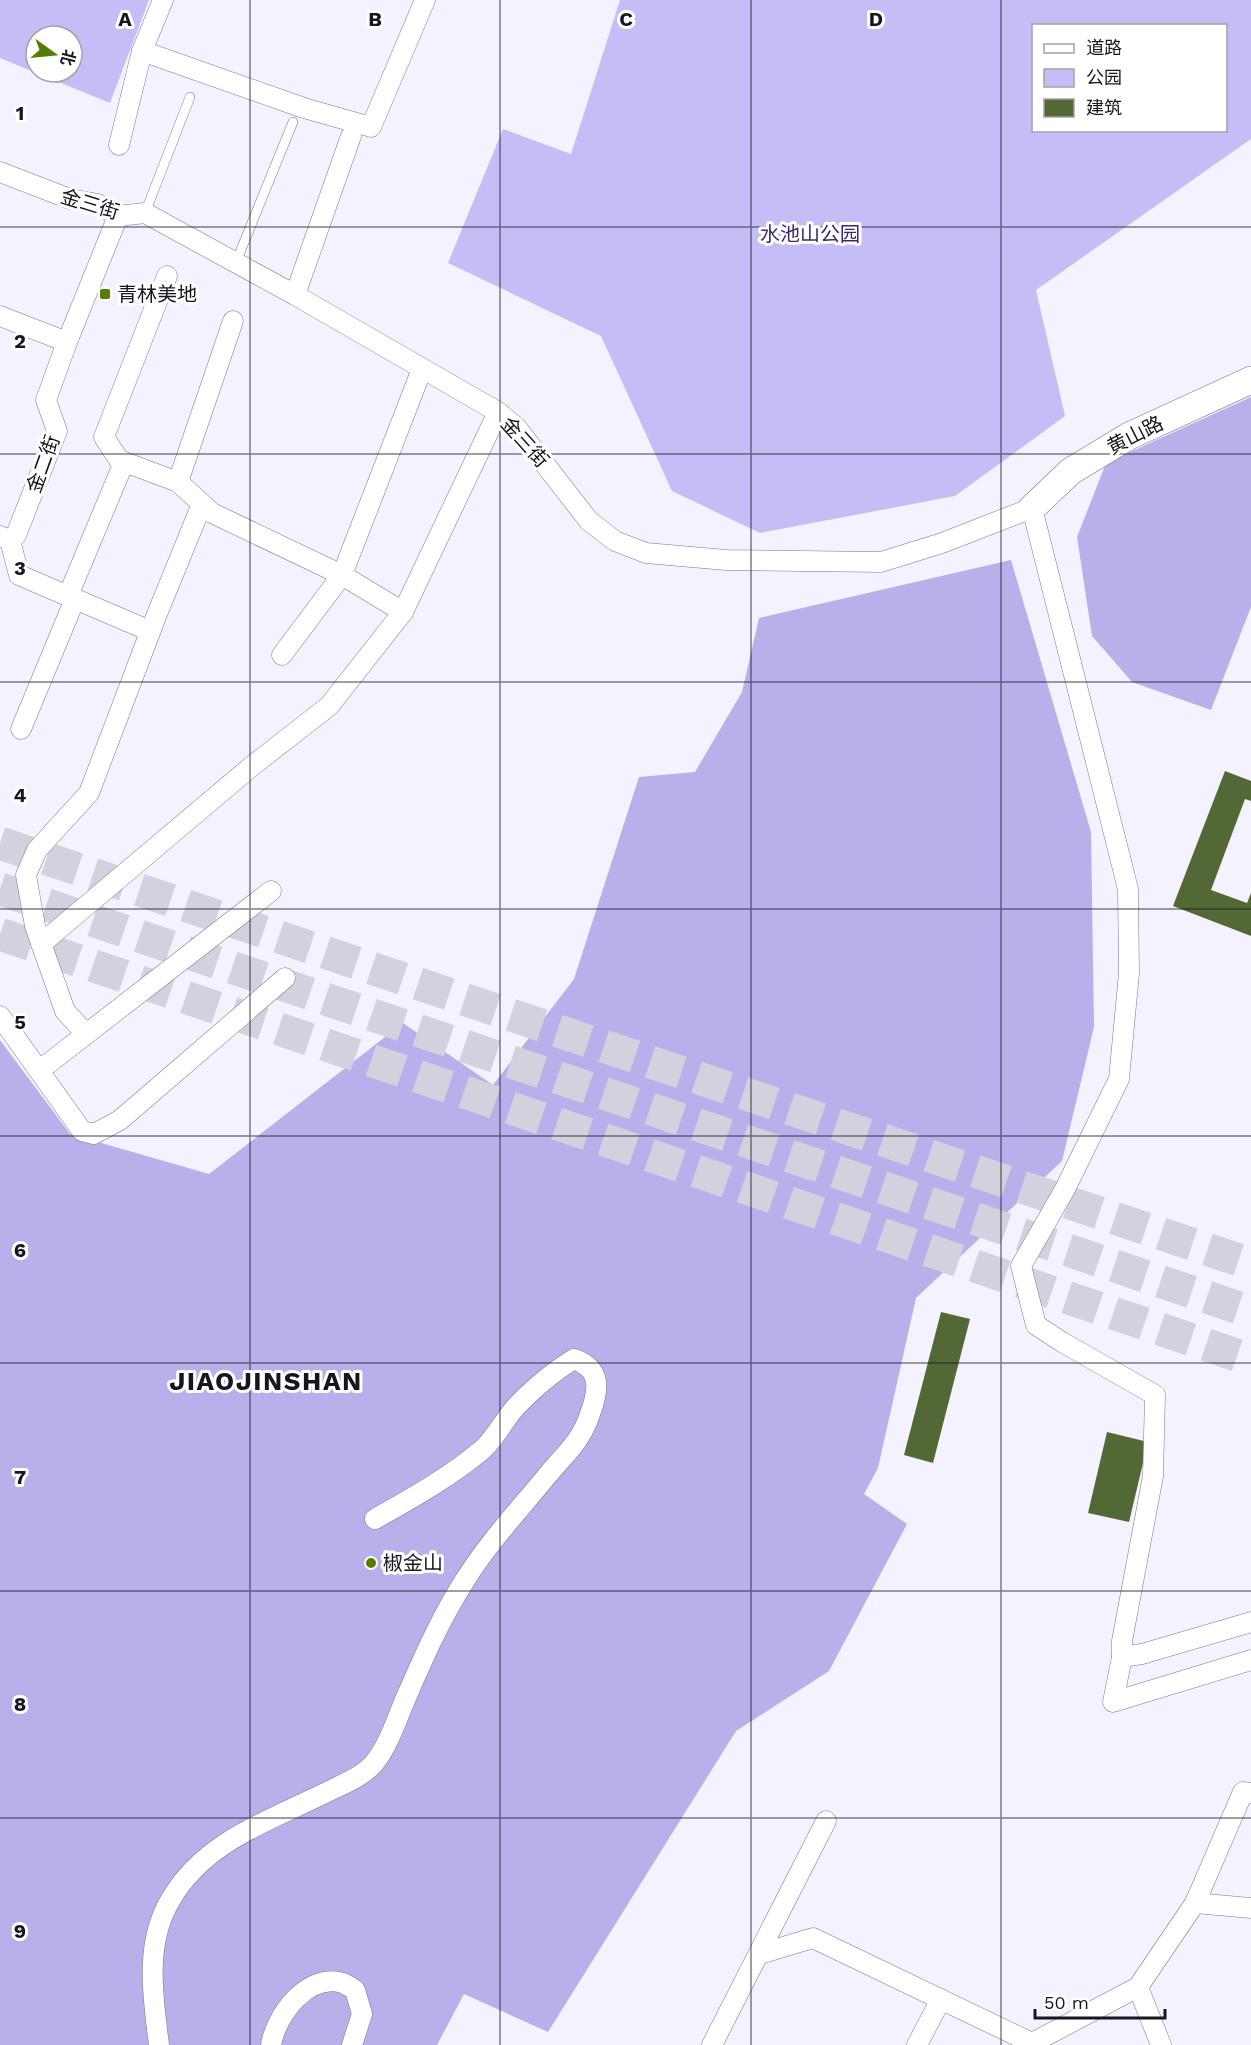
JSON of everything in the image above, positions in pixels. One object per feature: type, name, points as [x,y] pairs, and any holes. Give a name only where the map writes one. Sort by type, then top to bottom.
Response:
[{"type":"street","points":[[119,146],[142,51],[163,0]]},
{"type":"street","points":[[142,51],[304,108],[371,127],[425,0]]},
{"type":"street","points":[[295,295],[351,136]]},
{"type":"street","name":"金三街","points":[[0,172],[70,199],[98,204],[118,216],[145,213],[295,295],[498,412],[516,427],[589,521],[615,541],[646,553],[726,560],[881,562],[942,543],[1032,508]]},
{"type":"street","name":"金二街","points":[[5,538],[16,535],[57,431],[46,400],[118,216]]},
{"type":"street","points":[[167,276],[104,437],[119,460],[178,482],[212,513],[342,575],[403,612]]},
{"type":"street","points":[[0,316],[67,342]]},
{"type":"street","points":[[178,482],[233,321]]},
{"type":"street","points":[[282,655],[342,575],[422,369]]},
{"type":"street","name":"黄山路","points":[[1032,508],[1071,471],[1129,436],[1251,380]]},
{"type":"street","points":[[41,944],[252,766],[329,706],[403,612],[498,412]]},
{"type":"street","points":[[21,729],[124,462]]},
{"type":"street","points":[[86,1034],[65,1011],[35,927],[26,875],[37,850],[89,794],[150,631],[202,504]]},
{"type":"street","points":[[1032,508],[1128,890],[1129,973],[1119,1079],[1065,1189],[1021,1266],[1036,1325],[1155,1395],[1153,1476],[1113,1702],[1251,1660]]},
{"type":"street","points":[[5,538],[19,575],[150,631]]},
{"type":"street","points":[[40,1070],[271,891]]},
{"type":"street","points":[[0,1016],[82,1131],[94,1134],[120,1120],[285,978]]},
{"type":"street","points":[[159,2045],[152,1986],[153,1954],[158,1927],[170,1900],[205,1857],[232,1838],[354,1779],[374,1763],[387,1742],[431,1639],[465,1580],[481,1555],[575,1445],[590,1416],[597,1389],[595,1374],[583,1362],[574,1359],[561,1367],[515,1408],[485,1447],[426,1490],[375,1518]]},
{"type":"street","points":[[1122,1657],[1142,1654],[1251,1622]]},
{"type":"street","points":[[760,1954],[813,1938],[1032,2043],[1138,1988],[1194,1903],[1243,1792],[1251,1793]]},
{"type":"street","points":[[712,2045],[826,1821]]},
{"type":"street","points":[[1194,1903],[1251,1908]]},
{"type":"street","points":[[271,2045],[273,2033],[284,2010],[311,1986],[328,1982],[343,1983],[355,1990],[362,2014],[352,2045]]},
{"type":"street","points":[[1138,1988],[1161,2045]]},
{"type":"street","points":[[917,2045],[941,1999]]},
{"type":"lane","points":[[145,213],[190,97]]},
{"type":"lane","points":[[236,262],[293,122]]},
{"type":"green space","points":[[0,0],[149,0],[110,103],[64,84],[84,84],[84,24],[24,24],[24,68],[0,58]]},
{"type":"green space","name":"水池山公园","points":[[620,0],[1251,0],[1251,139],[1036,290],[1065,416],[955,496],[760,533],[672,491],[601,336],[448,263],[503,129],[571,154]]},
{"type":"shaded area","points":[[1251,397],[1251,607],[1211,710],[1132,682],[1092,636],[1077,537],[1106,463]]},
{"type":"shaded area","points":[[1011,560],[1091,832],[1094,1027],[1062,1161],[916,1298],[878,1468],[864,1494],[907,1524],[829,1671],[736,1731],[548,2032],[464,1994],[437,2045],[0,2045],[0,1040],[70,1134],[209,1174],[403,1023],[493,1085],[574,979],[639,777],[695,772],[742,692],[759,618]]},
{"type":"building","points":[[1225,771],[1251,781],[1251,801],[1245,799],[1211,890],[1247,903],[1251,893],[1251,936],[1173,906]]},
{"type":"building","points":[[941,1312],[970,1319],[933,1463],[904,1455]]},
{"type":"building","points":[[1107,1432],[1148,1442],[1129,1522],[1088,1513]]},
{"type":"tunnel","points":[[0,843],[1251,1264]]},
{"type":"tunnel","points":[[0,889],[1251,1312]]},
{"type":"tunnel","points":[[0,934],[1251,1360]]},
{"type":"place","name":"青林美地","points":[[105,294]]},
{"type":"place","name":"椒金山","points":[[371,1563]]},
{"type":"district","name":"JIAOJINSHAN","points":[[266,1381]]}]
